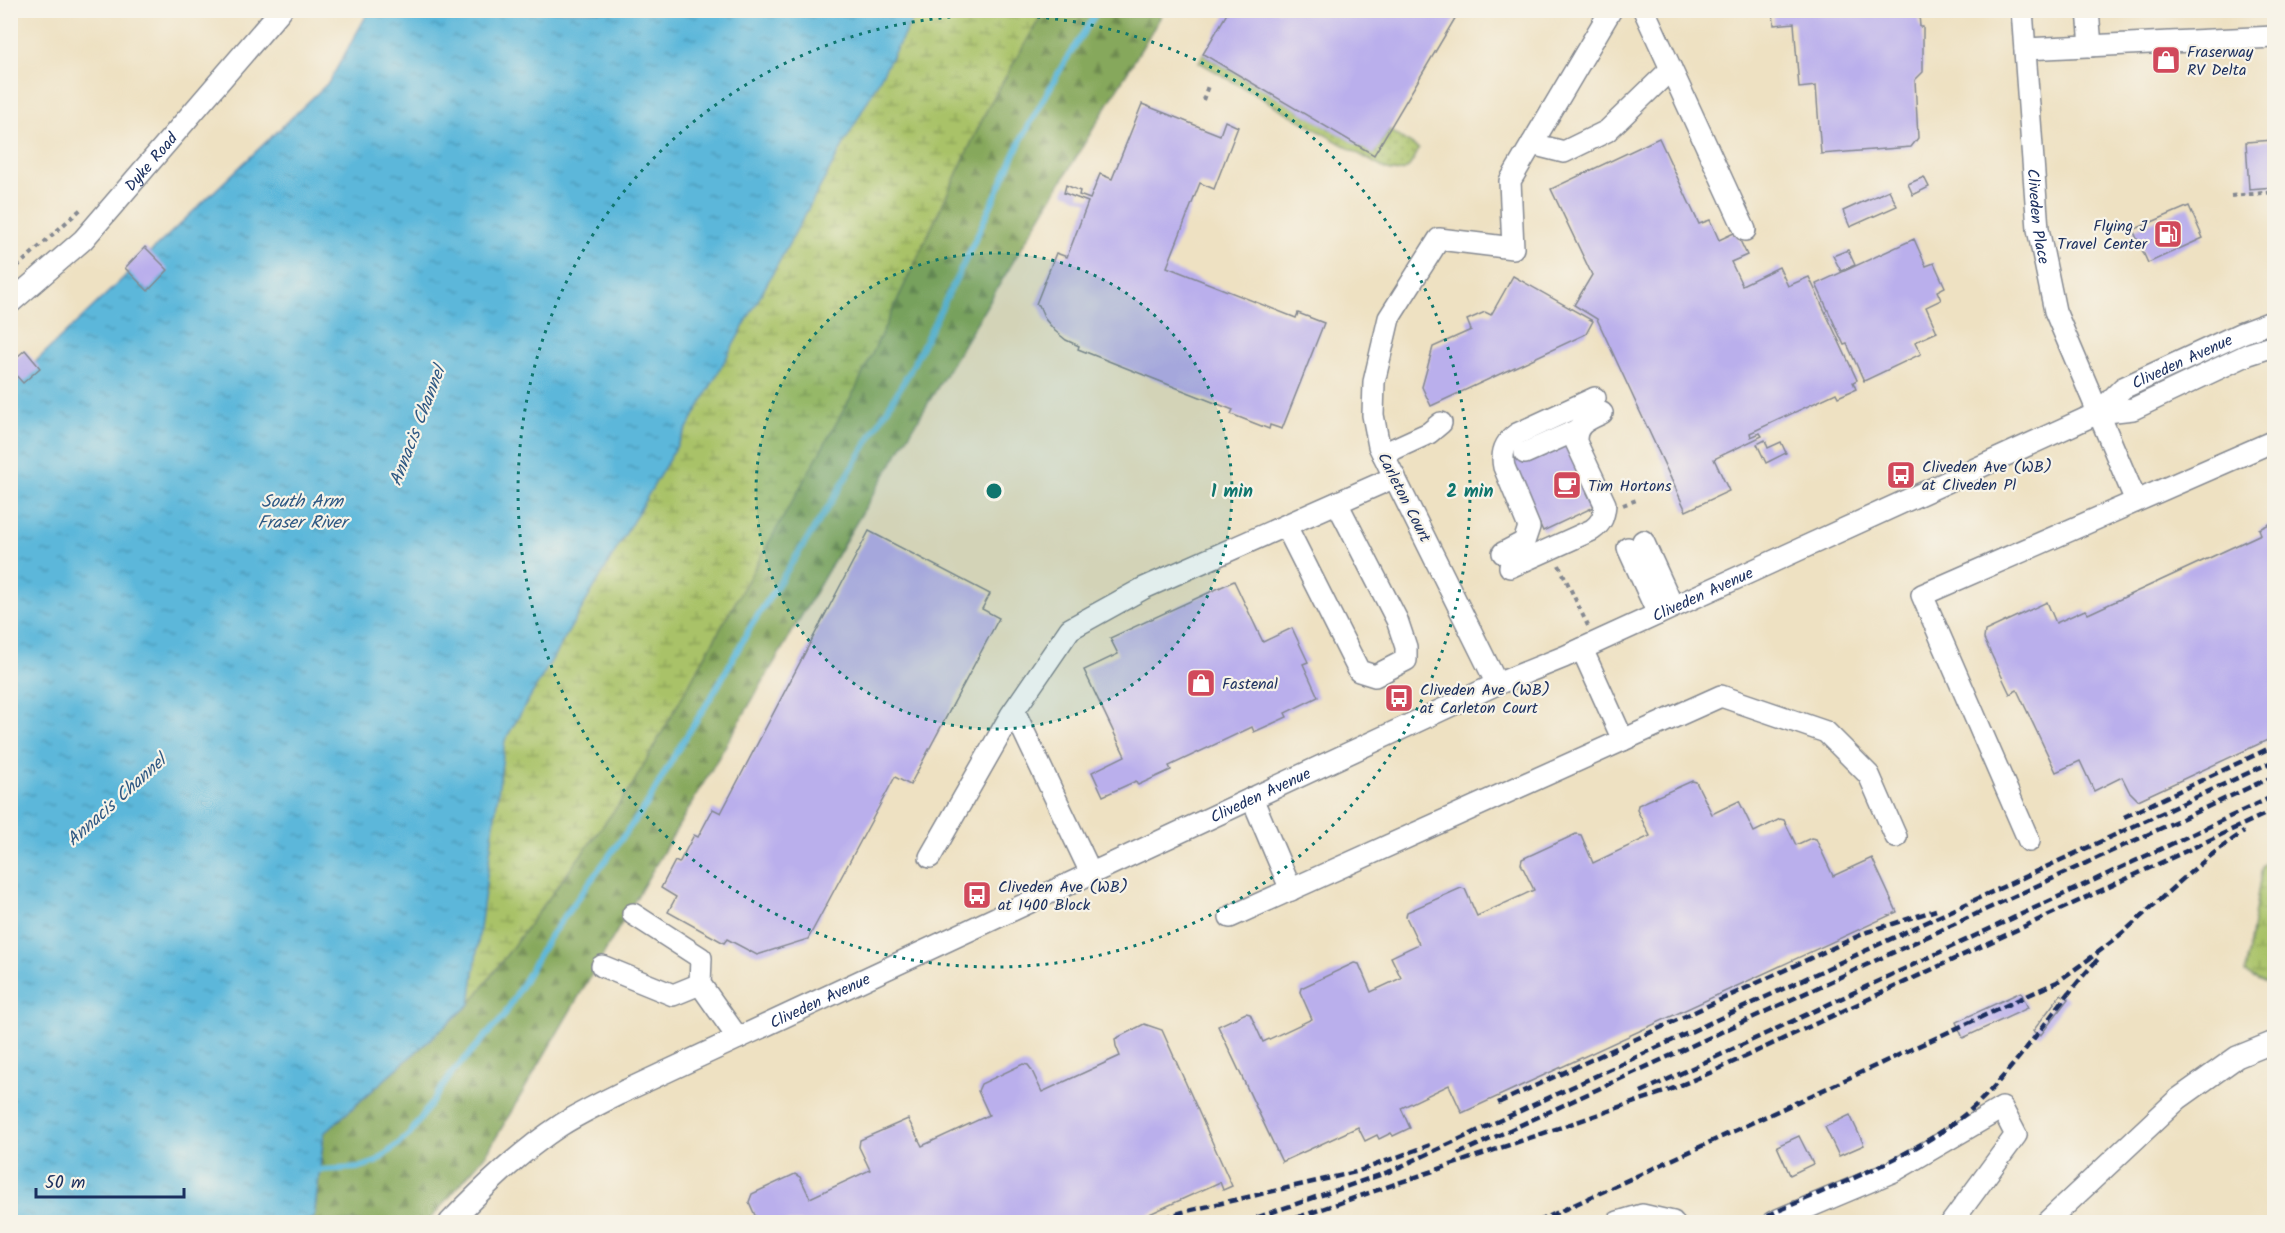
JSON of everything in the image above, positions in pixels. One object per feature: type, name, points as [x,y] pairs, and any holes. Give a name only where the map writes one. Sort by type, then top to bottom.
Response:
[{"type":"street","name":"Dyke Road","points":[[14,295],[83,240],[281,10]]},
{"type":"street","points":[[1611,10],[1532,144],[1564,152],[1607,131],[1671,69]]},
{"type":"street","points":[[1644,10],[1745,230]]},
{"type":"street","name":"Cliveden Place","points":[[2022,10],[2038,229],[2055,311],[2136,501]]},
{"type":"street","points":[[2088,10],[2091,46]]},
{"type":"street","points":[[2025,49],[2274,37]]},
{"type":"street","name":"Carleton Court","points":[[1497,684],[1379,446],[1373,415],[1374,382],[1389,318],[1438,239],[1514,248],[1510,181],[1532,144]]},
{"type":"street","name":"Cliveden Avenue","points":[[2098,413],[2123,388],[2242,333],[2274,321]]},
{"type":"street","name":"Cliveden Avenue","points":[[450,1222],[482,1188],[521,1155],[562,1125],[627,1090],[1497,684],[1582,649],[2098,413],[2133,409],[2249,354],[2274,346]]},
{"type":"street","points":[[1525,453],[1577,430],[1598,406],[1517,434],[1504,448],[1502,457],[1504,467],[1529,527],[1524,542],[1506,560],[1551,548],[1592,530],[1600,524],[1605,504],[1576,442],[1577,430]]},
{"type":"street","points":[[1383,454],[1429,433],[1441,423]]},
{"type":"street","points":[[2029,841],[1922,595],[2274,441]]},
{"type":"street","points":[[930,857],[1014,711],[1070,629],[1144,588],[1395,477]]},
{"type":"street","points":[[1286,526],[1359,671],[1374,676],[1406,660],[1406,647],[1397,620],[1337,503]]},
{"type":"street","points":[[1636,544],[1666,611]]},
{"type":"street","points":[[1582,649],[1623,740]]},
{"type":"street","points":[[1230,917],[1721,696],[1826,732],[1869,774],[1896,837]]},
{"type":"street","points":[[1014,711],[1091,873]]},
{"type":"street","points":[[1252,798],[1291,890]]},
{"type":"street","points":[[633,914],[701,958],[700,984],[738,1038]]},
{"type":"street","points":[[602,966],[673,995],[700,984]]},
{"type":"street","points":[[2047,1222],[2178,1099],[2237,1056],[2274,1042]]},
{"type":"street","points":[[1773,1222],[1894,1171],[2002,1108],[2016,1135],[1952,1222]]},
{"type":"street","points":[[1618,1222],[1642,1215],[1672,1222]]},
{"type":"path","points":[[1203,100],[1208,86]]},
{"type":"path","points":[[2231,196],[2274,192]]},
{"type":"path","points":[[10,273],[22,262]]},
{"type":"path","points":[[1551,548],[1576,602]]},
{"type":"green space","points":[[874,11],[1044,11],[988,107],[856,388],[630,789],[470,1004],[324,1133],[314,1218],[302,1222],[11,1222],[10,1214]]},
{"type":"green space","points":[[1044,11],[1164,11],[847,538],[487,1153],[428,1222],[302,1222],[314,1218],[324,1133],[470,1004],[630,789],[856,388],[988,107]]},
{"type":"green space","points":[[1203,54],[1374,154],[1389,130],[1419,149],[1410,165],[1403,171],[1385,169],[1199,62]]},
{"type":"green space","points":[[2274,852],[2274,983],[2270,985],[2245,973],[2262,867]]},
{"type":"water","name":"South Arm Fraser River","points":[[369,11],[917,11],[692,420],[505,740],[470,1004],[324,1133],[314,1218],[302,1222],[11,1222],[11,385],[329,82]]},
{"type":"building","points":[[1229,10],[1460,10],[1374,155],[1203,54]]},
{"type":"building","points":[[1773,10],[1922,10],[1919,14],[1920,27],[1923,27],[1923,72],[1915,80],[1918,138],[1911,147],[1821,154],[1816,86],[1799,88],[1794,23],[1774,25]]},
{"type":"building","points":[[1142,104],[1220,135],[1225,121],[1238,127],[1214,189],[1200,183],[1167,267],[1296,318],[1298,313],[1324,323],[1282,429],[1270,425],[1269,429],[1231,414],[1233,410],[1078,349],[1079,346],[1066,340],[1055,331],[1045,319],[1039,305],[1036,304],[1056,253],[1067,257],[1088,202],[1064,193],[1066,185],[1080,191],[1079,195],[1090,199],[1100,174],[1112,179]]},
{"type":"building","points":[[1659,138],[1699,224],[1710,220],[1719,240],[1736,232],[1747,255],[1731,262],[1742,285],[1779,267],[1788,286],[1809,277],[1857,380],[1853,382],[1856,389],[1838,397],[1836,393],[1750,433],[1751,437],[1760,433],[1762,436],[1714,459],[1729,491],[1686,511],[1597,319],[1574,305],[1592,275],[1551,189]]},
{"type":"building","points":[[2274,140],[2274,187],[2249,189],[2246,142]]},
{"type":"building","points":[[1924,177],[1929,187],[1913,195],[1908,184]]},
{"type":"building","points":[[1889,190],[1897,206],[1850,227],[1843,211]]},
{"type":"building","name":"Flying J Travel Center","points":[[2189,206],[2203,238],[2148,263],[2133,230]]},
{"type":"building","points":[[1914,239],[1926,266],[1934,263],[1945,287],[1937,291],[1941,300],[1926,307],[1937,332],[1915,342],[1921,354],[1864,381],[1847,344],[1844,345],[1816,284]]},
{"type":"building","points":[[145,247],[168,270],[148,291],[125,268]]},
{"type":"building","points":[[1848,250],[1855,265],[1841,271],[1833,256]]},
{"type":"building","points":[[1513,276],[1593,321],[1586,334],[1431,406],[1422,387],[1433,347],[1471,330],[1467,320],[1485,312],[1491,315]]},
{"type":"building","points":[[25,350],[40,368],[23,383],[10,369],[10,363]]},
{"type":"building","points":[[1765,440],[1768,448],[1781,442],[1786,453],[1766,463],[1757,444]]},
{"type":"building","points":[[1569,441],[1592,491],[1587,493],[1594,507],[1543,531],[1509,458],[1522,452]]},
{"type":"building","points":[[2274,522],[2274,737],[2138,800],[2129,791],[2122,777],[2094,791],[2080,761],[2056,772],[2017,690],[2010,694],[1984,639],[1985,631],[2047,602],[2056,623],[2085,610],[2088,614],[2261,534],[2259,529]]},
{"type":"building","points":[[869,531],[990,594],[982,609],[999,618],[910,785],[895,777],[808,939],[757,955],[727,939],[724,943],[668,912],[676,897],[661,888],[675,861],[679,863],[694,835],[698,837],[713,809],[721,813]]},
{"type":"building","name":"Fastenal","points":[[1234,581],[1263,642],[1292,628],[1308,662],[1303,664],[1318,697],[1285,713],[1287,717],[1254,732],[1252,727],[1169,766],[1171,770],[1138,785],[1136,781],[1103,796],[1092,772],[1125,756],[1084,670],[1118,654],[1110,638]]},
{"type":"building","points":[[1692,781],[1696,782],[1712,814],[1739,801],[1754,832],[1780,819],[1784,820],[1796,845],[1811,838],[1816,839],[1833,876],[1872,858],[1897,912],[1462,1113],[1449,1085],[1401,1108],[1410,1128],[1393,1136],[1391,1133],[1379,1139],[1377,1135],[1365,1141],[1358,1127],[1282,1162],[1218,1026],[1246,1013],[1250,1014],[1263,1042],[1312,1019],[1300,992],[1301,988],[1354,963],[1359,964],[1371,992],[1401,978],[1391,957],[1419,944],[1406,917],[1407,912],[1461,888],[1465,889],[1477,916],[1534,890],[1521,864],[1522,859],[1576,834],[1581,835],[1593,863],[1650,836],[1637,810],[1638,805]]},
{"type":"building","points":[[2021,992],[2028,1008],[1963,1038],[1956,1022]]},
{"type":"building","points":[[2061,994],[2068,999],[2040,1036],[2033,1031]]},
{"type":"building","points":[[1144,1024],[1162,1030],[1232,1186],[1223,1190],[1220,1182],[1132,1222],[758,1222],[749,1202],[752,1194],[795,1174],[800,1177],[810,1198],[870,1170],[859,1147],[860,1140],[908,1119],[922,1146],[989,1115],[978,1091],[981,1084],[1023,1064],[1028,1065],[1031,1069],[1042,1092],[1120,1056],[1115,1039]]},
{"type":"building","points":[[1850,1115],[1864,1145],[1839,1156],[1825,1127]]},
{"type":"building","points":[[1799,1136],[1813,1164],[1790,1175],[1777,1146]]},
{"type":"waterway","points":[[314,1165],[319,1170],[358,1168],[376,1162],[409,1135],[453,1072],[504,1016],[548,939],[647,804],[751,626],[832,501],[909,373],[969,253],[1022,138],[1064,63],[1098,10]]},
{"type":"railway","points":[[2124,817],[2274,746]]},
{"type":"railway","points":[[1244,1222],[1391,1171],[2274,761]]},
{"type":"railway","points":[[1458,1154],[2274,776]]},
{"type":"railway","points":[[1641,1092],[2274,796]]},
{"type":"railway","points":[[1284,1222],[1667,1091],[2274,810]]},
{"type":"railway","points":[[1537,1222],[2057,982],[2110,943],[2198,866],[2244,832]]},
{"type":"railway","points":[[1498,1103],[1867,932],[1936,910]]},
{"type":"railway","points":[[1767,1216],[1878,1167],[1906,1153],[1957,1121],[1995,1085],[2099,958]]},
{"type":"railway","points":[[1150,1222],[1183,1212],[1356,1172],[1430,1145]]},
{"type":"place","name":"Fraserway RV Delta","points":[[2166,60]]},
{"type":"place","name":"Flying J Travel Center","points":[[2168,234]]},
{"type":"place","name":"Cliveden Ave (WB) at Cliveden Pl","points":[[1901,475]]},
{"type":"place","name":"Tim Hortons","points":[[1567,485]]},
{"type":"place","name":"Fastenal","points":[[1201,683]]},
{"type":"place","name":"Cliveden Ave (WB) at Carleton Court","points":[[1399,698]]},
{"type":"place","name":"Cliveden Ave (WB) at 1400 Block","points":[[977,895]]},
{"type":"water label","name":"Annacis Channel","points":[[417,426]]},
{"type":"water label","name":"Annacis Channel","points":[[116,800]]}]
